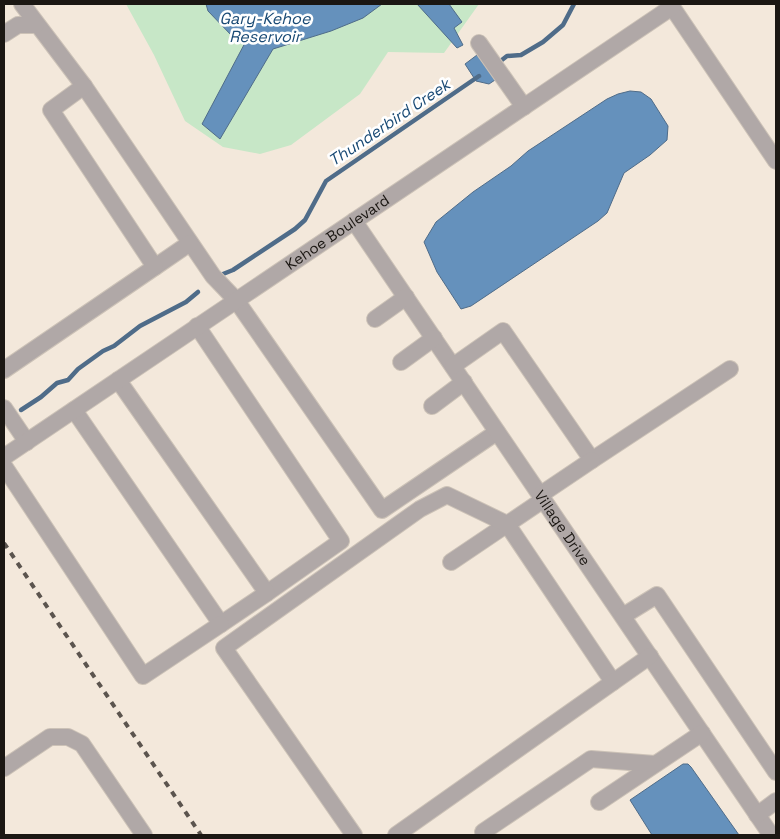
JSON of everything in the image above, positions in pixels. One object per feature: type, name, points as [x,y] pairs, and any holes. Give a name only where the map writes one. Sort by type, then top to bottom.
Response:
[{"type":"street","points":[[22,4],[84,86],[213,276],[236,300],[382,510],[498,432]]},
{"type":"street","points":[[671,5],[776,161]]},
{"type":"street","name":"Kehoe Boulevard","points":[[4,457],[524,107],[671,5]]},
{"type":"street","points":[[4,34],[18,25],[36,24]]},
{"type":"street","points":[[480,43],[524,107]]},
{"type":"street","points":[[84,86],[50,110],[155,267]]},
{"type":"street","name":"Village Drive","points":[[354,221],[771,835]]},
{"type":"street","points":[[4,370],[190,243]]},
{"type":"street","points":[[375,319],[406,297]]},
{"type":"street","points":[[4,466],[143,676],[341,541],[197,326]]},
{"type":"street","points":[[453,366],[503,331],[592,460]]},
{"type":"street","points":[[401,362],[434,338]]},
{"type":"street","points":[[451,562],[507,524],[592,460],[730,369]]},
{"type":"street","points":[[118,380],[267,593]]},
{"type":"street","points":[[432,406],[464,382]]},
{"type":"street","points":[[4,408],[27,442]]},
{"type":"street","points":[[74,410],[221,624]]},
{"type":"street","points":[[354,835],[224,648],[420,509],[447,494],[507,524],[613,682]]},
{"type":"street","points":[[623,616],[657,595],[776,772]]},
{"type":"street","points":[[396,835],[650,656]]},
{"type":"street","points":[[598,802],[702,733]]},
{"type":"street","points":[[4,768],[50,737],[68,737],[82,744],[144,835]]},
{"type":"street","points":[[483,832],[591,759],[656,764]]},
{"type":"street","points":[[757,815],[776,801]]},
{"type":"green space","points":[[126,4],[479,4],[444,53],[388,52],[360,94],[291,145],[260,154],[223,147],[185,121],[154,55]]},
{"type":"water","name":"Gary-Kehoe Reservoir","points":[[206,4],[382,4],[363,18],[331,31],[273,49],[220,139],[202,124],[246,41],[232,36],[208,11]]},
{"type":"water","points":[[417,4],[449,4],[462,22],[454,28],[463,45],[457,48]]},
{"type":"water","points":[[477,55],[495,80],[489,84],[476,81],[465,64]]},
{"type":"water","points":[[630,91],[641,92],[651,99],[668,126],[667,140],[650,155],[624,173],[607,213],[598,221],[471,306],[461,309],[437,272],[424,242],[436,222],[528,151],[607,99]]},
{"type":"water","points":[[683,764],[688,764],[691,767],[739,835],[652,835],[630,800]]},
{"type":"waterway","points":[[498,63],[507,56],[521,55],[543,42],[563,25],[574,4]]},
{"type":"waterway","name":"Thunderbird Creek","points":[[223,274],[233,270],[295,229],[305,220],[326,181],[479,76]]},
{"type":"waterway","name":"Thunderbird Creek","points":[[21,410],[41,397],[57,383],[68,380],[78,369],[103,351],[114,346],[140,326],[186,302],[198,292]]},
{"type":"railway","points":[[4,543],[201,835]]}]
